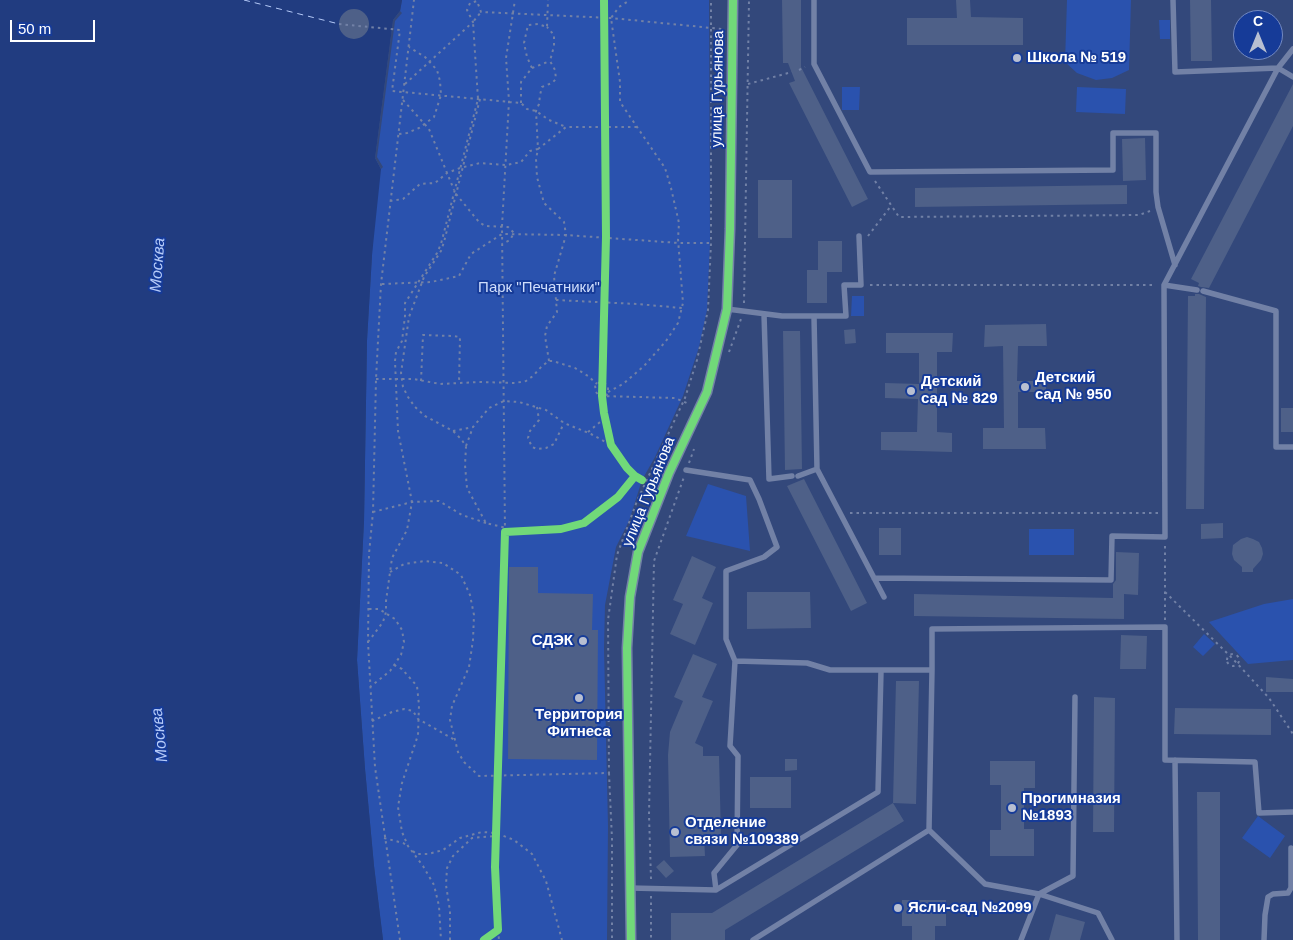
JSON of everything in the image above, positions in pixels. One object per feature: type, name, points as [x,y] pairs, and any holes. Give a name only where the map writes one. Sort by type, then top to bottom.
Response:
[{"type":"street","name":"улица Гурьянова","points":[[631,940],[627,648],[630,597],[638,552],[669,473],[707,392],[727,309],[730,229],[732,0]]},
{"type":"lane","points":[[814,0],[814,64],[870,172],[1114,170],[1114,133],[1156,133],[1156,192],[1158,207],[1175,265]]},
{"type":"lane","points":[[1174,0],[1175,72],[1278,68],[1293,77]]},
{"type":"lane","points":[[874,578],[1111,580],[1112,536],[1165,537],[1164,285],[1278,68],[1293,48]]},
{"type":"lane","points":[[727,309],[782,316],[846,316],[844,285],[861,285],[859,236]]},
{"type":"lane","points":[[1164,285],[1200,290],[1276,311],[1276,447],[1293,447]]},
{"type":"lane","points":[[764,314],[769,479],[795,476],[817,469]]},
{"type":"lane","points":[[814,316],[817,469],[884,597]]},
{"type":"lane","points":[[686,470],[750,480],[777,547],[764,557],[726,571],[726,639],[735,661],[730,746],[738,756],[737,845],[714,873],[716,890]]},
{"type":"lane","points":[[1112,940],[1098,913],[1039,894],[985,884],[929,830],[932,629],[1165,627],[1165,760],[1255,762],[1259,813],[1293,812]]},
{"type":"lane","points":[[735,661],[807,663],[830,670],[932,670]]},
{"type":"lane","points":[[630,888],[716,890],[878,792],[881,671]]},
{"type":"lane","points":[[1022,940],[1039,894],[1073,876],[1075,697]]},
{"type":"lane","points":[[1175,760],[1177,940]]},
{"type":"lane","points":[[753,940],[929,830]]},
{"type":"lane","points":[[1264,940],[1264,914],[1268,897],[1273,894],[1288,893],[1291,888],[1291,848]]},
{"type":"path","points":[[400,940],[375,767],[368,609],[381,284],[414,0]]},
{"type":"path","points":[[368,642],[383,622],[386,612],[392,558],[407,530],[412,502],[398,431],[394,361],[402,341],[406,316],[405,303],[438,253],[479,99],[473,22],[467,10],[470,3],[477,0],[481,12]]},
{"type":"path","points":[[505,542],[502,226],[509,101],[506,58],[515,0]]},
{"type":"path","points":[[547,27],[548,0]]},
{"type":"path","points":[[604,27],[608,18],[619,7],[630,0]]},
{"type":"path","points":[[711,0],[711,229]]},
{"type":"path","points":[[604,9],[608,18],[620,82],[620,102],[665,168],[671,188],[679,223],[683,303],[678,323],[666,342],[644,366],[623,384],[605,395]]},
{"type":"path","points":[[404,84],[473,22],[481,12]]},
{"type":"path","points":[[481,12],[608,18],[732,30]]},
{"type":"path","points":[[339,24],[400,30],[392,91],[521,103]]},
{"type":"path","points":[[532,68],[524,43],[528,26],[538,24],[547,27],[554,35],[554,46],[550,61],[555,70],[556,79],[542,87],[536,111],[537,176],[544,203],[564,222],[566,235],[554,276],[557,312],[547,326],[544,336],[549,361]]},
{"type":"path","points":[[398,134],[407,133],[434,117],[441,95],[437,70],[418,51],[409,47]]},
{"type":"path","points":[[550,61],[532,68],[521,82],[521,103],[526,109],[536,111],[549,120],[566,127]]},
{"type":"path","points":[[748,84],[792,72]]},
{"type":"path","points":[[403,100],[425,123],[454,191],[479,222],[485,226],[508,227],[514,233]]},
{"type":"path","points":[[390,200],[404,199],[420,184],[435,183],[447,174],[461,168],[480,163],[506,165],[521,162],[530,151],[538,148],[566,127],[604,122],[638,127]]},
{"type":"path","points":[[604,122],[604,136]]},
{"type":"path","points":[[461,168],[441,251],[424,277],[408,317],[402,357],[402,380],[408,398],[415,407],[425,416],[453,431],[466,447]]},
{"type":"path","points":[[870,172],[899,217],[1139,215],[1158,207]]},
{"type":"path","points":[[860,247],[891,206]]},
{"type":"path","points":[[606,228],[606,247]]},
{"type":"path","points":[[502,244],[510,240],[514,233]]},
{"type":"path","points":[[381,284],[423,282],[459,276],[472,254],[502,234],[566,235],[679,243],[711,243]]},
{"type":"path","points":[[861,285],[1164,285]]},
{"type":"path","points":[[603,313],[604,294]]},
{"type":"path","points":[[556,300],[682,308]]},
{"type":"path","points":[[421,381],[423,335],[453,336],[460,337],[458,383]]},
{"type":"path","points":[[376,379],[396,379],[440,384],[526,381],[549,361]]},
{"type":"path","points":[[549,361],[575,368],[599,383],[605,395],[603,405]]},
{"type":"path","points":[[599,383],[602,373]]},
{"type":"path","points":[[605,395],[675,398],[699,408]]},
{"type":"path","points":[[486,523],[467,488],[465,466],[466,447],[473,427],[489,408],[504,401],[519,402],[537,407],[546,410],[564,423],[588,432],[611,445]]},
{"type":"path","points":[[537,407],[539,420],[530,431],[528,438],[532,447],[537,449],[546,448],[554,444],[564,423]]},
{"type":"path","points":[[588,432],[604,416],[607,427]]},
{"type":"path","points":[[453,431],[473,427]]},
{"type":"path","points":[[609,436],[611,445],[616,452]]},
{"type":"path","points":[[373,512],[412,502],[439,501],[462,515],[515,532]]},
{"type":"path","points":[[840,513],[1165,513]]},
{"type":"path","points":[[1165,537],[1165,627]]},
{"type":"path","points":[[390,572],[404,564],[425,561],[443,563],[461,575],[470,595],[474,615],[469,667],[452,706],[450,720],[458,752],[464,762],[479,776],[498,780],[607,773],[612,839],[612,940]]},
{"type":"path","points":[[1165,592],[1229,655],[1269,698],[1293,734]]},
{"type":"path","points":[[368,609],[379,609],[395,619],[402,630],[404,642],[401,655],[390,671],[370,687]]},
{"type":"path","points":[[1229,655],[1233,653],[1238,656],[1237,664]]},
{"type":"path","points":[[1229,655],[1227,660],[1229,664],[1234,666],[1237,664]]},
{"type":"path","points":[[394,665],[402,669],[417,686],[420,705],[418,735],[402,783],[398,806],[402,832],[408,846],[434,885],[439,906],[441,940]]},
{"type":"path","points":[[372,721],[404,709],[413,711],[418,719],[455,740]]},
{"type":"path","points":[[498,766],[498,780]]},
{"type":"path","points":[[384,838],[403,843],[416,854],[428,854],[442,850],[460,838],[482,832],[514,840],[532,854],[546,881],[562,940]]},
{"type":"path","points":[[450,940],[450,911],[446,885],[447,868],[453,856],[472,838],[496,834]]},
{"type":"path","points":[[498,921],[499,940]]},
{"type":"path","points":[[488,937],[498,930]]},
{"type":"green space","name":"Парк \"Печатники\"","points":[[402,0],[709,0],[710,243],[707,310],[699,347],[683,396],[655,457],[642,480],[629,521],[616,547],[605,605],[604,648],[608,826],[607,940],[383,940],[374,866],[357,660],[364,521],[367,340],[375,158],[393,20],[400,11]]},
{"type":"green space","points":[[1067,0],[1131,0],[1129,70],[1112,78],[1096,80],[1077,73],[1065,62]]},
{"type":"green space","points":[[1159,20],[1170,20],[1170,39],[1160,39]]},
{"type":"green space","points":[[842,87],[860,87],[859,110],[842,110]]},
{"type":"green space","points":[[1077,87],[1126,89],[1125,114],[1076,112]]},
{"type":"green space","points":[[852,296],[864,296],[864,316],[851,316]]},
{"type":"green space","points":[[708,484],[746,496],[750,551],[686,536]]},
{"type":"green space","points":[[1029,529],[1074,529],[1074,555],[1029,555]]},
{"type":"green space","points":[[1293,599],[1293,660],[1248,664],[1209,622],[1264,604]]},
{"type":"green space","points":[[1204,634],[1215,644],[1203,656],[1193,647]]},
{"type":"green space","points":[[1258,816],[1285,836],[1270,858],[1242,838]]},
{"type":"water","name":"Москва","points":[[0,0],[402,0],[400,11],[393,20],[375,158],[381,169],[372,255],[367,340],[364,521],[357,660],[374,866],[383,940],[0,940]]},
{"type":"pier","points":[[400,11],[402,13],[395,21],[377,157],[383,167],[381,169],[375,158],[393,20]]},
{"type":"building","points":[[782,0],[801,0],[801,67],[868,199],[852,207],[789,83],[795,81],[788,63],[783,63]]},
{"type":"building","points":[[956,0],[970,0],[971,17],[1023,18],[1023,45],[907,45],[907,18],[957,18]]},
{"type":"building","points":[[1190,0],[1211,0],[1212,61],[1191,61]]},
{"type":"building","points":[[354,9],[365,13],[369,24],[365,35],[354,39],[343,35],[339,24],[343,13]]},
{"type":"building","points":[[1293,84],[1293,126],[1209,288],[1198,286],[1199,283],[1191,279]]},
{"type":"building","points":[[1145,138],[1146,180],[1123,181],[1122,139]]},
{"type":"building","points":[[758,180],[792,180],[792,238],[758,238]]},
{"type":"building","points":[[1127,185],[1127,204],[915,207],[915,188]]},
{"type":"building","points":[[818,241],[842,241],[842,272],[827,272],[827,303],[807,303],[807,270],[818,270]]},
{"type":"building","points":[[1195,294],[1206,297],[1204,509],[1186,509],[1188,296],[1195,296]]},
{"type":"building","name":"Детский сад № 950","points":[[1046,324],[1047,346],[1018,346],[1017,381],[1046,381],[1046,392],[1018,392],[1018,428],[1045,428],[1046,449],[983,449],[983,428],[1004,428],[1003,346],[984,347],[985,325]]},
{"type":"building","points":[[855,329],[856,343],[845,344],[844,330]]},
{"type":"building","points":[[783,331],[800,331],[802,469],[785,470]]},
{"type":"building","name":"Детский сад № 829","points":[[886,333],[953,333],[952,352],[937,352],[937,432],[952,433],[952,452],[881,450],[881,432],[917,432],[918,399],[885,398],[885,383],[919,384],[919,353],[886,353]]},
{"type":"building","points":[[1281,408],[1293,408],[1293,432],[1281,432]]},
{"type":"building","points":[[804,479],[867,603],[851,611],[787,486]]},
{"type":"building","points":[[1223,523],[1223,538],[1201,539],[1201,524]]},
{"type":"building","points":[[879,528],[901,528],[901,555],[879,555]]},
{"type":"building","points":[[1247,537],[1259,542],[1262,548],[1261,560],[1253,569],[1253,572],[1242,572],[1242,567],[1234,560],[1232,554],[1233,545]]},
{"type":"building","points":[[1116,552],[1139,553],[1138,595],[1124,594],[1124,619],[914,616],[914,594],[1113,598],[1113,584],[1116,580]]},
{"type":"building","points":[[692,556],[716,567],[702,598],[713,603],[695,645],[670,634],[683,604],[673,600]]},
{"type":"building","points":[[509,567],[538,567],[538,593],[593,594],[592,630],[598,630],[597,760],[508,759]]},
{"type":"building","points":[[747,592],[810,592],[811,628],[747,629]]},
{"type":"building","points":[[1121,635],[1147,636],[1146,669],[1120,669]]},
{"type":"building","points":[[693,654],[717,664],[702,697],[713,701],[695,743],[703,747],[703,756],[719,756],[721,837],[704,837],[705,856],[670,857],[668,755],[670,732],[683,701],[674,697]]},
{"type":"building","points":[[1266,677],[1293,679],[1293,692],[1266,692]]},
{"type":"building","points":[[896,681],[919,681],[916,804],[893,803]]},
{"type":"building","points":[[1094,697],[1115,698],[1114,832],[1093,832]]},
{"type":"building","points":[[1175,708],[1271,709],[1271,735],[1174,734]]},
{"type":"building","points":[[785,759],[797,759],[797,770],[785,771]]},
{"type":"building","name":"Прогимназия №1893","points":[[990,761],[1035,761],[1035,788],[1024,788],[1024,829],[1034,829],[1034,856],[990,856],[990,830],[1001,830],[1001,785],[990,785]]},
{"type":"building","points":[[750,777],[791,777],[791,808],[750,808]]},
{"type":"building","points":[[1197,792],[1220,792],[1220,940],[1198,940]]},
{"type":"building","points":[[893,803],[904,821],[725,930],[725,940],[671,940],[671,913],[712,913]]},
{"type":"building","points":[[664,860],[674,871],[666,878],[656,867]]},
{"type":"building","points":[[902,900],[946,900],[946,926],[935,926],[935,940],[912,940],[912,926],[902,926]]},
{"type":"building","points":[[1056,914],[1085,922],[1080,940],[1049,940]]},
{"type":"ferry route","points":[[244,0],[339,24]]},
{"type":"cycle path","points":[[604,0],[606,237],[602,396],[611,445],[627,468],[642,480]]},
{"type":"cycle path","points":[[631,940],[627,648],[630,597],[638,552],[669,473],[707,392],[727,309],[733,0]]},
{"type":"cycle path","points":[[484,940],[498,930],[495,867],[505,532],[561,529],[584,523],[618,497],[635,476]]},
{"type":"place","name":"Школа № 519","points":[[1017,58]]},
{"type":"place","name":"Детский сад № 950","points":[[1025,387]]},
{"type":"place","name":"Детский сад № 829","points":[[911,391]]},
{"type":"place","name":"СДЭК","points":[[583,641]]},
{"type":"place","name":"Территория Фитнеса","points":[[579,698]]},
{"type":"place","name":"Прогимназия №1893","points":[[1012,808]]},
{"type":"place","name":"Отделение связи №109389","points":[[675,832]]},
{"type":"place","name":"Ясли-сад №2099","points":[[898,908]]}]
